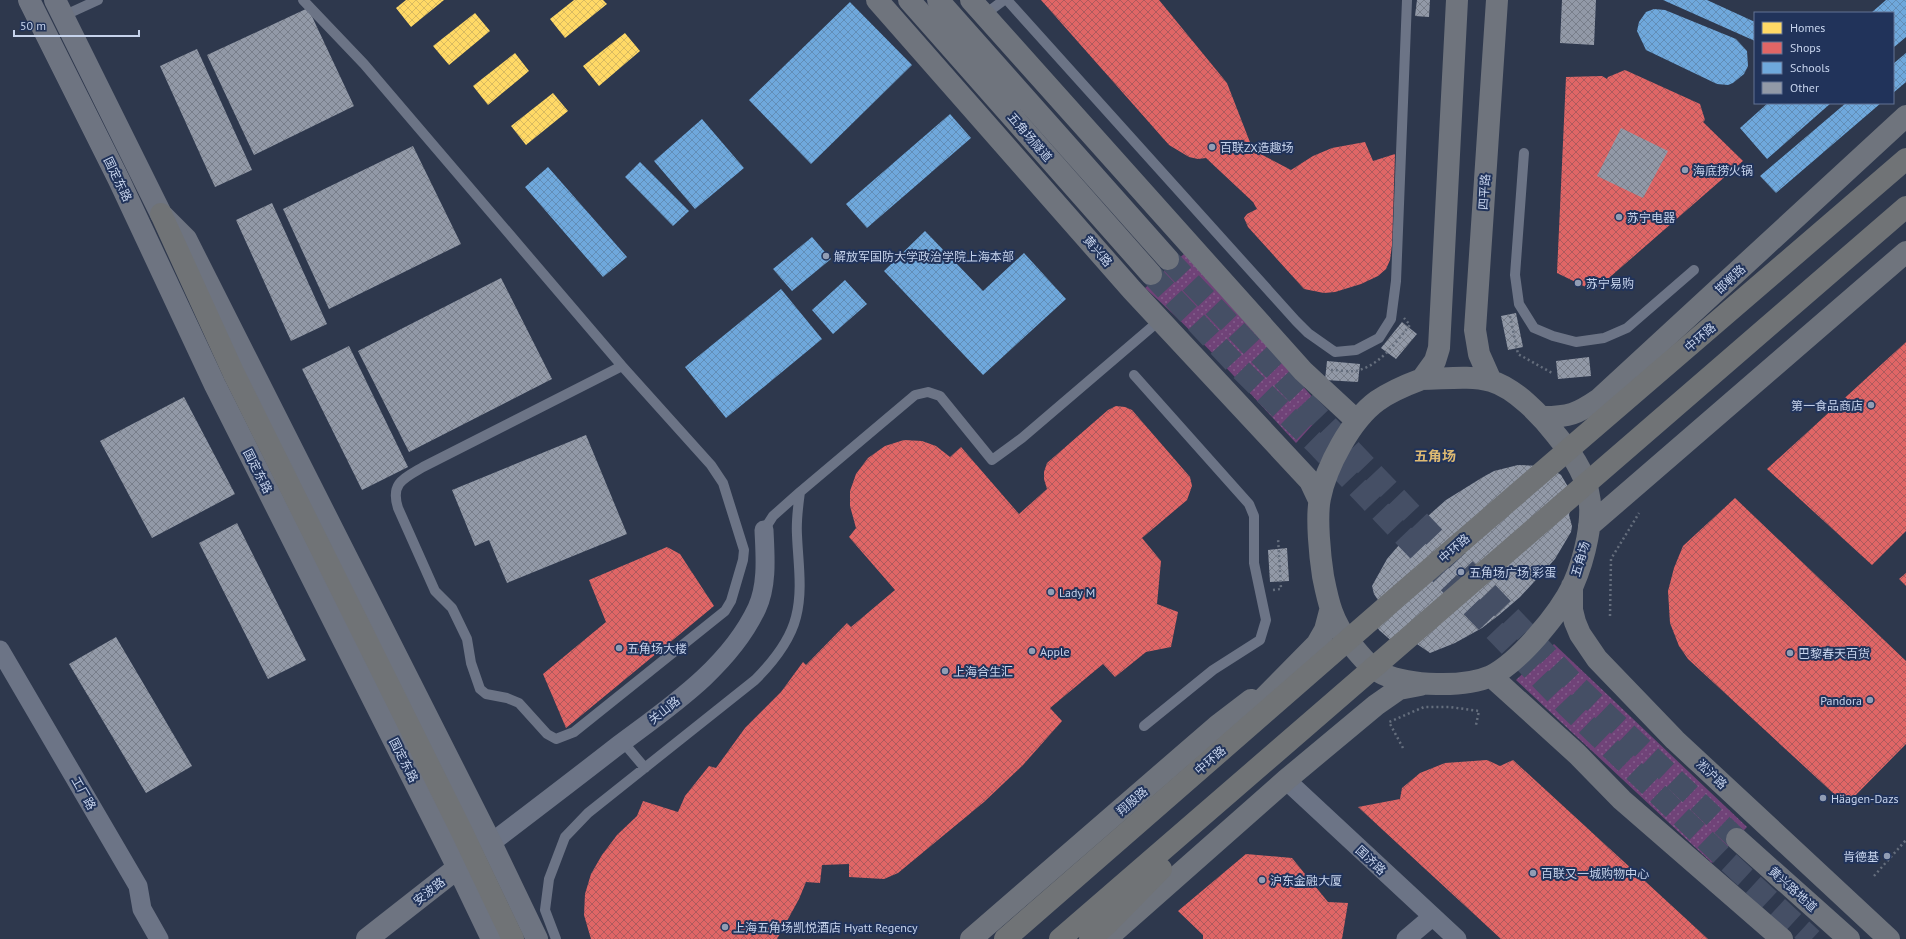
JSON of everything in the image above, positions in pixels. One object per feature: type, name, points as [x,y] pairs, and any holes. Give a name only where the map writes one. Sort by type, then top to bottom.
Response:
[{"type":"highway","name":"中环路","points":[[1005,939],[1241,733],[1906,160]]},
{"type":"highway","points":[[1060,939],[1906,207]]},
{"type":"highway","points":[[161,214],[225,356],[287,484],[461,830],[513,939]]},
{"type":"highway","points":[[989,939],[1054,882],[1241,733]]},
{"type":"highway","points":[[1090,939],[1107,924],[1266,761]]},
{"type":"main road","name":"黄兴路","points":[[877,0],[1160,320],[1310,481],[1320,500]]},
{"type":"main road","name":"五角场隧道","points":[[909,0],[1151,274]]},
{"type":"main road","name":"五角场隧道","points":[[938,0],[1168,259]]},
{"type":"main road","points":[[1422,379],[1435,361],[1439,348],[1457,0]]},
{"type":"main road","name":"四平路","points":[[1491,381],[1478,354],[1475,330],[1497,0]]},
{"type":"main road","points":[[978,7],[1298,366],[1357,421]]},
{"type":"main road","name":"邯郸路","points":[[1543,418],[1565,417],[1584,409],[1599,399],[1906,116]]},
{"type":"main road","points":[[1589,526],[1906,252]]},
{"type":"main road","name":"五角场","points":[[1422,379],[1473,379],[1491,381],[1519,397],[1543,418],[1566,447],[1581,470],[1589,494],[1589,526],[1582,559],[1572,586],[1557,610],[1533,640],[1513,660],[1491,676],[1468,683],[1448,685],[1396,679],[1381,673],[1363,658],[1348,641],[1330,611],[1320,558],[1320,500],[1326,477],[1338,451],[1357,421],[1375,402],[1397,388],[1422,379]]},
{"type":"main road","name":"淞沪路","points":[[1572,586],[1572,610],[1575,622],[1580,634],[1597,659],[1675,740],[1889,939]]},
{"type":"main road","name":"翔殷路","points":[[998,939],[1108,844],[1197,763],[1295,667],[1317,644],[1325,630],[1330,611]]},
{"type":"main road","name":"翔殷路","points":[[971,939],[1217,726],[1295,667]]},
{"type":"main road","points":[[1491,676],[1577,754],[1622,800],[1782,939]]},
{"type":"main road","points":[[1106,939],[1286,780],[1383,699],[1399,689],[1427,683]]},
{"type":"main road","name":"黄兴路地道","points":[[1737,838],[1849,939]]},
{"type":"street","name":"国定东路","points":[[29,0],[119,180],[215,385],[458,868],[492,939]]},
{"type":"street","name":"国定东路","points":[[59,8],[161,214],[186,239],[491,843],[537,939]]},
{"type":"street","name":"关山路","points":[[491,843],[623,742],[705,676],[737,642],[758,606],[764,578],[764,530]]},
{"type":"street","name":"工厂路","points":[[0,650],[138,886],[142,909],[159,939]]},
{"type":"street","name":"国济路","points":[[1286,780],[1457,939]]},
{"type":"street","name":"安波路","points":[[368,939],[491,843]]},
{"type":"street","points":[[1406,939],[1432,917]]},
{"type":"lane","points":[[59,8],[98,0]]},
{"type":"lane","points":[[303,0],[364,64],[622,366],[711,465],[723,483],[744,550],[743,560],[731,601],[725,611],[574,732],[556,739],[547,734],[519,703],[507,698],[486,694],[480,689],[471,663],[467,638],[452,608],[435,591],[398,508],[395,498],[395,491],[402,480],[423,467],[622,366]]},
{"type":"lane","points":[[978,7],[1004,0]]},
{"type":"lane","points":[[1007,0],[1296,321],[1308,333],[1335,352],[1356,350],[1379,338],[1391,319],[1396,273],[1407,0]]},
{"type":"lane","points":[[1524,154],[1515,275],[1519,304],[1534,328],[1553,336],[1576,342],[1604,338],[1627,328],[1694,270]]},
{"type":"lane","points":[[764,530],[773,516],[915,395],[928,392],[940,396],[992,460],[1022,438],[1160,320]]},
{"type":"lane","points":[[1134,375],[1249,504],[1254,516],[1254,563],[1266,620],[1260,640],[1213,670],[1144,726]]},
{"type":"lane","points":[[556,939],[545,910],[549,880],[565,837],[588,813],[755,680],[773,662],[786,640],[796,617],[798,604],[800,577],[797,516],[800,492]]},
{"type":"lane","points":[[623,742],[645,768]]},
{"type":"path","points":[[1511,319],[1518,354],[1552,372]]},
{"type":"path","points":[[1325,370],[1356,371],[1376,362],[1386,354],[1410,325]]},
{"type":"path","points":[[1610,616],[1611,559],[1639,513]]},
{"type":"path","points":[[1278,538],[1281,589]]},
{"type":"path","points":[[1403,748],[1389,722],[1424,707],[1450,707],[1479,711],[1476,725]]},
{"type":"path","points":[[1874,876],[1906,840]]},
{"type":"shaded area","points":[[1184,254],[1325,411],[1296,443],[1204,344],[1145,288]]},
{"type":"shaded area","points":[[1554,644],[1747,827],[1712,863],[1516,680]]},
{"type":"building: Homes","points":[[406,0],[444,0],[411,27],[396,8]]},
{"type":"building: Homes","points":[[574,0],[603,0],[607,4],[565,38],[550,19]]},
{"type":"building: Homes","points":[[475,13],[490,31],[449,65],[433,46]]},
{"type":"building: Homes","points":[[625,33],[640,51],[599,86],[583,66]]},
{"type":"building: Homes","points":[[515,53],[529,71],[488,105],[473,86]]},
{"type":"building: Homes","points":[[553,93],[568,111],[526,145],[511,126]]},
{"type":"building: Homes","name":"上海五角场凯悦酒店 Hyatt Regency","points":[[693,912],[772,924],[776,929],[777,939],[674,939],[678,922],[684,915]]},
{"type":"building: Shops","name":"百联ZX造趣场","points":[[1041,0],[1159,0],[1227,83],[1253,150],[1291,170],[1313,156],[1332,148],[1365,142],[1373,161],[1395,154],[1392,245],[1390,260],[1386,269],[1378,276],[1361,284],[1335,292],[1324,293],[1304,289],[1248,227],[1244,218],[1247,214],[1257,209],[1253,202],[1206,158],[1198,159],[1189,157],[1169,145]]},
{"type":"building: Shops","name":"苏宁电器","points":[[1625,70],[1700,104],[1705,120],[1703,122],[1743,161],[1594,291],[1557,273],[1566,77],[1602,76],[1607,79],[1608,77]]},
{"type":"building: Shops","name":"第一食品商店","points":[[1906,342],[1906,531],[1872,565],[1767,469]]},
{"type":"building: Shops","name":"上海合生汇","points":[[1116,406],[1125,407],[1132,410],[1190,477],[1192,486],[1187,500],[1142,538],[1161,561],[1157,604],[1178,612],[1171,647],[1146,652],[1115,677],[1103,664],[1050,708],[1062,721],[1023,765],[984,802],[898,873],[884,879],[849,877],[849,864],[822,865],[820,883],[806,882],[799,899],[777,939],[591,939],[584,915],[585,894],[591,874],[602,855],[617,835],[637,816],[643,801],[678,812],[685,796],[709,766],[716,768],[745,728],[781,692],[803,662],[806,665],[847,623],[851,627],[895,590],[849,537],[856,528],[850,506],[850,491],[856,474],[868,458],[885,446],[904,440],[922,441],[936,446],[950,457],[961,447],[1019,514],[1047,489],[1044,479],[1044,472],[1047,463],[1108,410]]},
{"type":"building: Shops","name":"巴黎春天百货","points":[[1735,498],[1906,661],[1906,744],[1846,805],[1688,659],[1679,646],[1670,623],[1668,591],[1674,568],[1683,546]]},
{"type":"building: Shops","name":"五角场大楼","points":[[667,547],[680,554],[714,606],[566,728],[543,674],[606,622],[589,580]]},
{"type":"building: Shops","points":[[1906,573],[1906,586],[1899,579]]},
{"type":"building: Shops","name":"百联又一城购物中心","points":[[1487,760],[1500,766],[1513,760],[1708,939],[1501,939],[1358,807],[1400,799],[1402,788],[1420,773],[1445,763]]},
{"type":"building: Shops","name":"沪东金融大厦","points":[[1246,854],[1292,858],[1328,902],[1348,903],[1342,939],[1203,939],[1203,935],[1178,911]]},
{"type":"building: Schools","points":[[1663,0],[1707,0],[1754,22],[1754,41]]},
{"type":"building: Schools","points":[[1886,0],[1906,0],[1906,37],[1894,47],[1894,12],[1872,12]]},
{"type":"building: Schools","points":[[850,2],[912,65],[811,164],[749,100]]},
{"type":"building: Schools","points":[[1654,9],[1665,10],[1736,39],[1747,51],[1748,66],[1744,74],[1728,85],[1717,84],[1646,50],[1637,31],[1639,22],[1646,12]]},
{"type":"building: Schools","points":[[1906,53],[1906,82],[1894,92],[1894,63]]},
{"type":"building: Schools","points":[[1767,104],[1830,104],[1767,159],[1740,128]]},
{"type":"building: Schools","points":[[1845,104],[1880,104],[1776,193],[1760,176]]},
{"type":"building: Schools","points":[[950,114],[971,138],[867,228],[846,204]]},
{"type":"building: Schools","points":[[702,119],[744,168],[695,209],[654,161]]},
{"type":"building: Schools","points":[[640,162],[689,211],[673,226],[625,177]]},
{"type":"building: Schools","points":[[548,167],[627,257],[603,277],[525,187]]},
{"type":"building: Schools","points":[[925,231],[983,291],[1024,253],[1066,299],[983,375],[884,271]]},
{"type":"building: Schools","points":[[812,237],[831,259],[792,291],[773,269]]},
{"type":"building: Schools","points":[[845,280],[867,304],[833,334],[812,310]]},
{"type":"building: Schools","points":[[781,289],[822,339],[726,418],[685,367]]},
{"type":"building: Other","points":[[1417,0],[1430,0],[1429,17],[1415,16]]},
{"type":"building: Other","points":[[1562,0],[1596,0],[1594,45],[1560,43]]},
{"type":"building: Other","points":[[308,8],[354,106],[254,155],[207,55]]},
{"type":"building: Other","points":[[197,49],[252,170],[215,187],[160,66]]},
{"type":"building: Other","points":[[1621,128],[1668,151],[1643,198],[1597,176]]},
{"type":"building: Other","points":[[413,146],[461,244],[329,309],[283,209]]},
{"type":"building: Other","points":[[272,203],[327,324],[291,341],[236,220]]},
{"type":"building: Other","points":[[501,278],[552,379],[409,452],[358,351]]},
{"type":"building: Other","points":[[1516,313],[1523,347],[1508,350],[1501,316]]},
{"type":"building: Other","points":[[1402,322],[1417,334],[1396,359],[1381,348]]},
{"type":"building: Other","points":[[349,346],[408,467],[362,490],[302,369]]},
{"type":"building: Other","points":[[1589,357],[1591,376],[1558,379],[1556,361]]},
{"type":"building: Other","points":[[1327,361],[1360,364],[1358,382],[1325,380]]},
{"type":"building: Other","points":[[184,397],[235,494],[152,538],[100,441]]},
{"type":"building: Other","points":[[586,435],[627,534],[507,583],[489,540],[475,546],[452,490]]},
{"type":"building: Other","name":"五角场广场 彩蛋","points":[[1518,465],[1540,466],[1555,471],[1561,475],[1570,490],[1572,503],[1569,515],[1572,526],[1571,532],[1555,559],[1520,597],[1499,615],[1482,628],[1455,643],[1430,653],[1417,644],[1395,644],[1379,630],[1375,622],[1378,600],[1374,594],[1372,586],[1387,559],[1411,531],[1446,500],[1494,471]]},
{"type":"building: Other","points":[[237,523],[306,660],[268,679],[199,543]]},
{"type":"building: Other","points":[[1287,548],[1289,581],[1270,582],[1268,550]]},
{"type":"building: Other","points":[[116,637],[192,766],[146,793],[69,664]]},
{"type":"tunnel","points":[[1168,259],[1574,683],[1737,839]]},
{"type":"tunnel","points":[[1151,274],[1240,369],[1315,443],[1566,705],[1721,855],[1812,939]]},
{"type":"place","name":"百联ZX造趣场","points":[[1212,147]]},
{"type":"place","name":"海底捞火锅","points":[[1685,170]]},
{"type":"place","name":"苏宁电器","points":[[1619,217]]},
{"type":"place","name":"解放军国防大学政治学院上海本部","points":[[826,256]]},
{"type":"place","name":"苏宁易购","points":[[1578,283]]},
{"type":"place","name":"第一食品商店","points":[[1871,405]]},
{"type":"place","name":"五角场广场 彩蛋","points":[[1461,572]]},
{"type":"place","name":"Lady M","points":[[1051,592]]},
{"type":"place","name":"五角场大楼","points":[[619,648]]},
{"type":"place","name":"Apple","points":[[1032,651]]},
{"type":"place","name":"巴黎春天百货","points":[[1790,653]]},
{"type":"place","name":"上海合生汇","points":[[945,671]]},
{"type":"place","name":"Pandora","points":[[1870,700]]},
{"type":"place","name":"Häagen-Dazs","points":[[1823,798]]},
{"type":"place","name":"肯德基","points":[[1887,856]]},
{"type":"place","name":"百联又一城购物中心","points":[[1533,873]]},
{"type":"place","name":"沪东金融大厦","points":[[1262,880]]},
{"type":"place","name":"上海五角场凯悦酒店 Hyatt Regency","points":[[725,927]]},
{"type":"district","name":"五角场","points":[[1435,456]]}]
